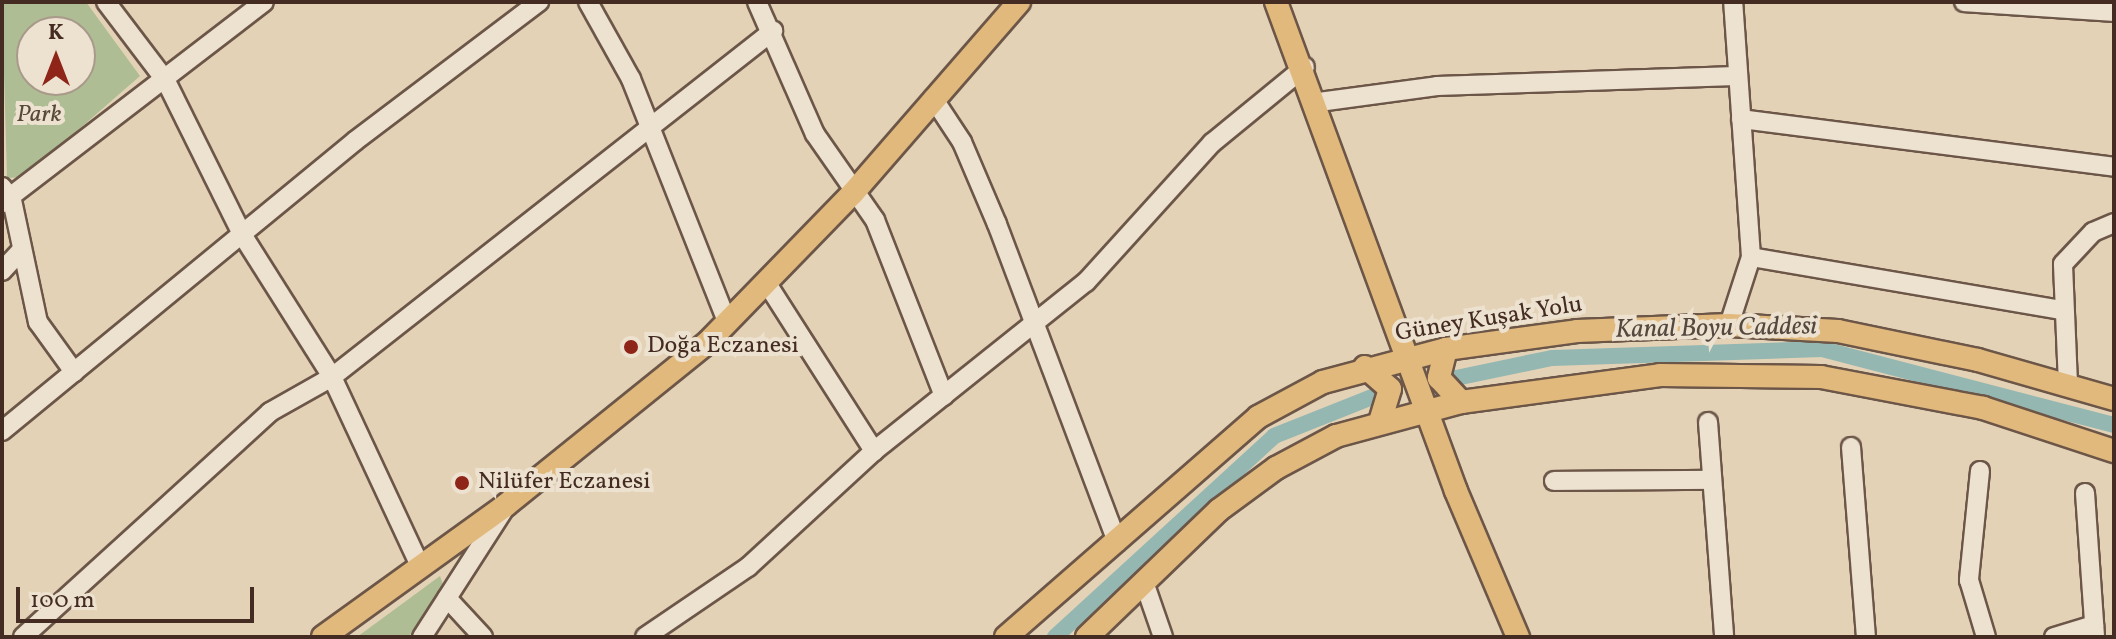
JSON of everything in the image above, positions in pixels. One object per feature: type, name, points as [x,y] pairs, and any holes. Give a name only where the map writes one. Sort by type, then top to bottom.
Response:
[{"type":"main road","points":[[323,637],[506,505],[727,322],[853,193],[1019,2]]},
{"type":"main road","points":[[1276,2],[1319,102],[1427,409],[1518,637]]},
{"type":"main road","name":"Güney Kuşak Yolu","points":[[1006,637],[1258,417],[1365,367],[1446,349],[1577,331],[1729,325],[1838,331],[2068,384],[2114,399]]},
{"type":"main road","points":[[1446,349],[1439,378],[1461,402]]},
{"type":"main road","points":[[1365,367],[1390,389],[1380,421]]},
{"type":"main road","points":[[1087,637],[1219,510],[1276,468],[1380,421],[1461,402],[1660,375],[1821,377],[1983,408],[2114,451]]},
{"type":"street","points":[[106,2],[166,81],[243,236],[332,377],[420,566]]},
{"type":"street","points":[[74,372],[38,322],[5,197],[166,81],[264,2]]},
{"type":"street","points":[[2,431],[539,2]]},
{"type":"street","points":[[588,2],[651,131],[727,322]]},
{"type":"street","points":[[757,2],[773,31],[815,134],[853,193],[875,220],[944,396]]},
{"type":"street","points":[[1729,325],[1751,257],[1733,2]]},
{"type":"street","points":[[1964,2],[2114,12]]},
{"type":"street","points":[[23,637],[270,412],[332,377],[651,131],[773,31]]},
{"type":"street","points":[[645,637],[748,567],[874,451],[1086,282],[1212,143],[1305,67]]},
{"type":"street","points":[[1319,102],[1437,86],[1736,76]]},
{"type":"street","points":[[933,98],[962,142],[1117,542]]},
{"type":"street","points":[[1741,119],[2114,167]]},
{"type":"street","points":[[2068,384],[2061,310],[2063,264],[2093,232],[2114,223]]},
{"type":"street","points":[[2,271],[20,252]]},
{"type":"street","points":[[1751,257],[2061,310]]},
{"type":"street","points":[[766,282],[874,451]]},
{"type":"street","points":[[1708,422],[1724,637]]},
{"type":"street","points":[[1851,447],[1866,637]]},
{"type":"street","points":[[1980,471],[1969,580],[1986,637]]},
{"type":"street","points":[[1554,481],[1711,480]]},
{"type":"street","points":[[2054,637],[2094,631],[2085,493]]},
{"type":"street","points":[[422,637],[506,505]]},
{"type":"street","points":[[1144,582],[1163,637]]},
{"type":"street","points":[[447,598],[483,637]]},
{"type":"green space","name":"Park","points":[[2,2],[86,2],[140,76],[24,177],[7,178]]},
{"type":"green space","points":[[440,576],[445,590],[408,637],[357,637]]},
{"type":"waterway","name":"Kanal Boyu Caddesi","points":[[1456,378],[1552,358],[1822,349],[2114,425]]},
{"type":"waterway","name":"Kanal Boyu Caddesi","points":[[1055,637],[1274,436],[1377,395]]},
{"type":"place","name":"Doğa Eczanesi","points":[[631,347]]},
{"type":"place","name":"Nilüfer Eczanesi","points":[[462,483]]}]
